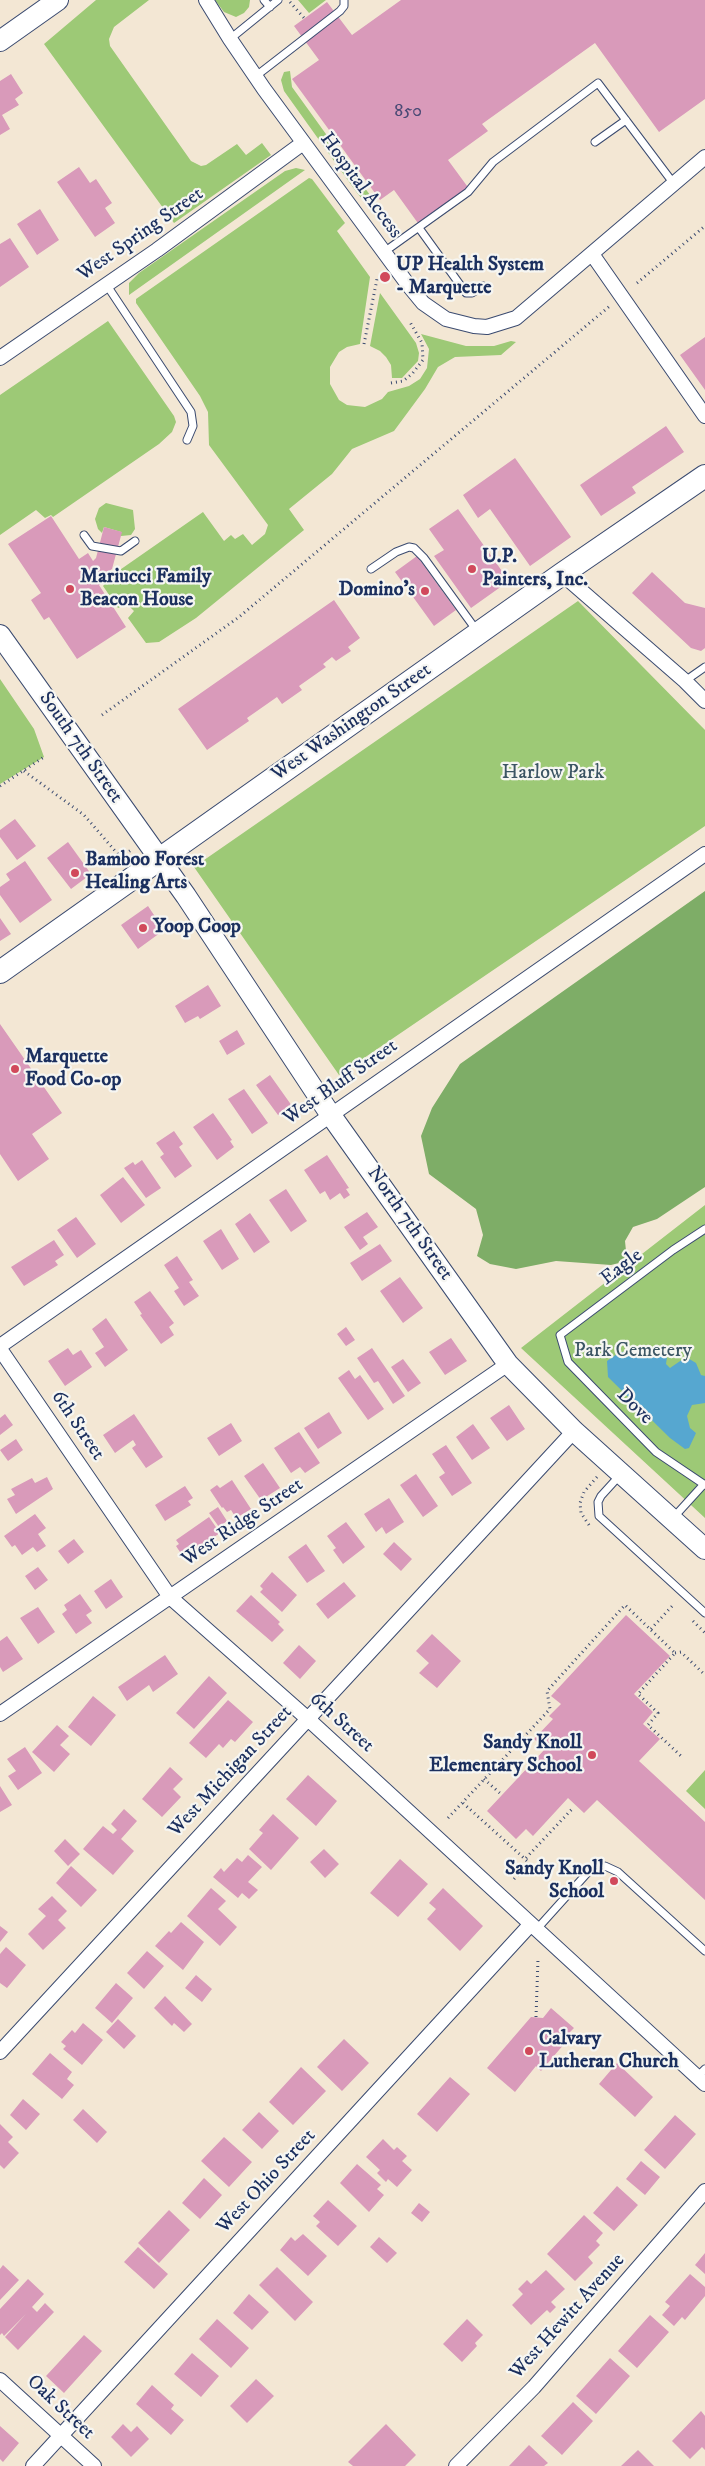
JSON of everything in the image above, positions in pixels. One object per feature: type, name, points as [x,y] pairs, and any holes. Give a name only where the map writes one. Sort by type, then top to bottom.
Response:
[{"type":"main road","name":"West Washington Street","points":[[0,972],[562,574],[705,476]]},
{"type":"street","points":[[0,41],[58,0]]},
{"type":"street","name":"Hospital Access","points":[[206,0],[230,40],[423,303],[433,312],[459,323],[487,326],[516,318],[705,157]]},
{"type":"street","name":"West Spring Street","points":[[0,358],[157,250],[304,143]]},
{"type":"street","points":[[592,254],[705,416]]},
{"type":"street","points":[[562,574],[685,681],[705,701]]},
{"type":"street","name":"South 7th Street","points":[[0,635],[159,860]]},
{"type":"street","name":"West Bluff Street","points":[[0,1347],[330,1114],[705,854]]},
{"type":"street","name":"North 7th Street","points":[[159,860],[330,1114],[508,1364],[574,1431],[705,1549]]},
{"type":"street","name":"6th Street","points":[[0,1347],[170,1597],[308,1719],[533,1927],[702,2077]]},
{"type":"street","name":"West Ridge Street","points":[[0,1714],[508,1364]]},
{"type":"street","name":"West Michigan Street","points":[[0,2052],[574,1431]]},
{"type":"street","name":"West Ohio Street","points":[[33,2466],[533,1927]]},
{"type":"street","name":"West Hewitt Avenue","points":[[456,2466],[534,2388],[705,2191]]},
{"type":"street","name":"Oak Street","points":[[0,2380],[94,2466]]},
{"type":"lane","points":[[264,0],[270,7]]},
{"type":"lane","points":[[230,40],[278,0]]},
{"type":"lane","points":[[256,76],[340,11],[344,6],[344,0]]},
{"type":"lane","points":[[384,252],[468,192],[492,162],[598,83],[674,184]]},
{"type":"lane","points":[[595,142],[626,120]]},
{"type":"lane","points":[[419,228],[466,293],[472,293],[483,286]]},
{"type":"lane","points":[[106,284],[191,412],[193,426],[187,440]]},
{"type":"lane","points":[[84,535],[92,546],[121,551],[135,541]]},
{"type":"lane","points":[[371,569],[396,552],[409,547],[414,548],[424,558],[479,633]]},
{"type":"lane","points":[[685,681],[705,667]]},
{"type":"lane","name":"Eagle","points":[[560,1335],[673,1250],[705,1229]]},
{"type":"lane","name":"Dove","points":[[560,1335],[568,1362],[656,1452],[704,1484]]},
{"type":"lane","points":[[622,1474],[601,1496],[598,1502],[599,1516],[705,1612]]},
{"type":"lane","points":[[672,1520],[704,1484]]},
{"type":"lane","points":[[533,1927],[590,1870],[605,1866],[618,1872],[705,1951]]},
{"type":"path","points":[[289,0],[304,18]]},
{"type":"path","points":[[637,283],[705,226]]},
{"type":"path","points":[[364,344],[377,279]]},
{"type":"path","points":[[102,714],[240,617],[613,303]]},
{"type":"path","points":[[391,383],[403,381],[424,360],[422,343],[410,322]]},
{"type":"path","points":[[0,786],[44,757]]},
{"type":"path","points":[[24,771],[84,815],[121,857]]},
{"type":"path","points":[[651,1629],[674,1604]]},
{"type":"path","points":[[448,1818],[550,1709],[547,1691],[625,1605],[675,1652],[681,1652],[705,1675]]},
{"type":"path","points":[[675,1652],[638,1694],[658,1713],[648,1725],[681,1756]]},
{"type":"path","points":[[484,1779],[502,1795]]},
{"type":"path","points":[[463,1802],[529,1863],[514,1879]]},
{"type":"path","points":[[525,1859],[573,1808]]},
{"type":"path","points":[[536,2017],[538,1959]]},
{"type":"green space","points":[[96,0],[149,0],[114,27],[109,39],[110,46],[191,161],[201,166],[206,165],[237,144],[246,155],[262,143],[271,155],[174,223],[44,44]]},
{"type":"green space","points":[[215,0],[250,0],[249,7],[244,13],[236,17],[224,12]]},
{"type":"green space","points":[[298,0],[326,0],[309,13]]},
{"type":"green space","points":[[290,71],[292,87],[375,202],[370,204],[365,202],[357,193],[284,91],[281,80],[284,72]]},
{"type":"green space","points":[[296,168],[305,170],[129,295],[129,283],[139,273],[285,171]]},
{"type":"green space","points":[[309,178],[312,179],[345,223],[337,231],[370,277],[360,344],[347,347],[339,352],[330,367],[330,384],[339,400],[347,405],[365,407],[382,399],[388,392],[409,386],[420,379],[427,368],[429,349],[421,334],[466,346],[494,346],[511,341],[516,342],[501,355],[455,357],[438,367],[425,389],[394,431],[352,449],[332,474],[289,509],[304,530],[196,618],[159,642],[146,643],[128,618],[134,611],[127,604],[118,608],[103,586],[114,574],[203,512],[224,541],[231,535],[235,539],[243,534],[252,545],[265,534],[268,525],[209,445],[208,412],[200,396],[136,303],[136,299]]},
{"type":"green space","points":[[380,293],[416,343],[419,353],[418,361],[402,378],[392,378],[391,365],[386,357],[380,351],[370,346]]},
{"type":"green space","points":[[108,321],[174,416],[176,422],[172,432],[159,444],[53,517],[51,515],[45,518],[36,510],[0,535],[0,395]]},
{"type":"green space","points":[[106,503],[133,510],[135,529],[131,535],[121,536],[121,532],[104,527],[102,533],[98,529],[95,519],[99,508]]},
{"type":"green space","name":"Harlow Park","points":[[578,601],[705,730],[705,826],[339,1075],[194,867]]},
{"type":"green space","points":[[0,679],[34,729],[44,757],[0,784]]},
{"type":"green space","points":[[705,891],[705,1187],[657,1219],[633,1227],[625,1241],[627,1261],[611,1265],[556,1261],[516,1269],[490,1264],[477,1256],[483,1235],[476,1209],[429,1174],[421,1136],[432,1108],[460,1064]]},
{"type":"green space","name":"Park Cemetery","points":[[705,1205],[705,1518],[521,1348]]},
{"type":"green space","points":[[705,1770],[705,1809],[686,1791]]},
{"type":"water","points":[[657,1346],[665,1347],[668,1350],[666,1364],[670,1368],[686,1357],[696,1363],[701,1375],[705,1376],[705,1403],[692,1405],[687,1416],[690,1428],[696,1433],[689,1448],[685,1449],[670,1438],[608,1377],[607,1361],[620,1352],[648,1351]]},
{"type":"building","points":[[401,0],[705,0],[705,99],[659,132],[595,43],[482,124],[488,131],[448,160],[470,190],[420,226],[394,190],[380,200],[292,79],[319,60],[294,26],[327,2],[352,35]]},
{"type":"building","points":[[11,74],[23,93],[15,99],[19,105],[2,115],[10,129],[0,135],[0,81]]},
{"type":"building","points":[[79,167],[90,183],[96,179],[112,203],[105,208],[115,223],[95,237],[57,182]]},
{"type":"building","points":[[40,209],[59,240],[37,255],[17,224]]},
{"type":"building","points":[[10,238],[29,267],[0,287],[0,244]]},
{"type":"building","points":[[705,337],[705,390],[680,355]]},
{"type":"building","points":[[666,426],[684,452],[632,487],[636,493],[601,516],[580,485]]},
{"type":"building","points":[[515,458],[571,537],[530,566],[490,509],[478,518],[463,495]]},
{"type":"building","name":"U.P. Painters, Inc.","points":[[458,509],[509,581],[471,608],[434,556],[444,550],[429,529]]},
{"type":"building","name":"Mariucci Family Beacon House","points":[[51,516],[79,559],[88,553],[93,561],[96,558],[104,527],[122,532],[112,569],[102,576],[106,581],[99,585],[126,627],[77,659],[49,617],[44,620],[31,600],[41,593],[8,544]]},
{"type":"building","name":"Domino's","points":[[417,556],[456,610],[434,626],[395,572]]},
{"type":"building","points":[[652,572],[685,603],[705,608],[705,648],[701,651],[691,648],[632,593]]},
{"type":"building","points":[[334,600],[360,638],[348,647],[351,651],[336,661],[332,657],[323,664],[326,667],[299,686],[302,690],[282,704],[277,697],[247,718],[249,721],[207,750],[178,709]]},
{"type":"building","points":[[15,819],[36,846],[17,860],[0,837],[0,830]]},
{"type":"building","points":[[68,842],[91,874],[71,889],[47,858]]},
{"type":"building","points":[[25,861],[52,900],[20,923],[0,895],[0,887],[10,880],[6,874]]},
{"type":"building","name":"Yoop Coop","points":[[148,906],[164,930],[138,949],[121,925]]},
{"type":"building","points":[[0,918],[11,934],[0,941]]},
{"type":"building","points":[[208,985],[221,1006],[200,1019],[198,1016],[185,1023],[175,1006]]},
{"type":"building","name":"Marquette Food Co-op","points":[[0,1024],[62,1113],[32,1134],[49,1159],[18,1181],[0,1154]]},
{"type":"building","points":[[237,1030],[245,1044],[227,1055],[219,1041]]},
{"type":"building","points":[[270,1075],[292,1106],[278,1115],[256,1085]]},
{"type":"building","points":[[244,1089],[268,1123],[252,1134],[228,1099]]},
{"type":"building","points":[[213,1113],[232,1140],[230,1141],[234,1147],[217,1160],[193,1127]]},
{"type":"building","points":[[174,1131],[183,1144],[179,1147],[192,1166],[175,1178],[160,1157],[164,1154],[156,1143]]},
{"type":"building","points":[[327,1155],[349,1188],[346,1189],[350,1195],[344,1199],[340,1193],[330,1200],[325,1191],[320,1194],[304,1170]]},
{"type":"building","points":[[142,1160],[161,1188],[146,1198],[124,1168],[133,1162],[135,1165]]},
{"type":"building","points":[[123,1177],[145,1205],[121,1223],[100,1195]]},
{"type":"building","points":[[286,1189],[307,1221],[291,1232],[269,1200]]},
{"type":"building","points":[[367,1212],[378,1227],[363,1237],[368,1244],[360,1250],[344,1227]]},
{"type":"building","points":[[250,1213],[270,1242],[254,1253],[235,1224]]},
{"type":"building","points":[[76,1217],[96,1244],[77,1258],[57,1230]]},
{"type":"building","points":[[221,1229],[239,1259],[222,1270],[203,1241]]},
{"type":"building","points":[[54,1240],[64,1255],[55,1261],[58,1265],[24,1286],[11,1267]]},
{"type":"building","points":[[380,1244],[392,1261],[362,1281],[350,1263]]},
{"type":"building","points":[[177,1256],[193,1280],[189,1282],[199,1296],[184,1306],[174,1291],[179,1288],[164,1265]]},
{"type":"building","points":[[400,1277],[423,1308],[403,1323],[380,1291]]},
{"type":"building","points":[[150,1291],[174,1323],[169,1327],[174,1335],[161,1344],[140,1315],[142,1314],[134,1302]]},
{"type":"building","points":[[106,1318],[128,1350],[105,1367],[95,1353],[104,1347],[92,1329]]},
{"type":"building","points":[[346,1327],[355,1340],[346,1346],[337,1334]]},
{"type":"building","points":[[451,1338],[467,1361],[445,1375],[429,1352]]},
{"type":"building","points":[[68,1348],[73,1355],[81,1350],[92,1367],[65,1386],[48,1361]]},
{"type":"building","points":[[372,1348],[405,1396],[393,1404],[378,1381],[374,1383],[357,1358]]},
{"type":"building","points":[[403,1359],[421,1383],[408,1392],[391,1367]]},
{"type":"building","points":[[349,1370],[355,1379],[360,1375],[384,1409],[368,1420],[338,1378]]},
{"type":"building","points":[[509,1405],[525,1429],[507,1441],[490,1418]]},
{"type":"building","points":[[329,1412],[342,1433],[318,1449],[304,1428]]},
{"type":"building","points":[[5,1414],[13,1425],[0,1435],[0,1418]]},
{"type":"building","points":[[134,1414],[163,1457],[146,1468],[132,1448],[136,1445],[133,1440],[115,1453],[103,1435]]},
{"type":"building","points":[[231,1423],[242,1441],[219,1456],[207,1438]]},
{"type":"building","points":[[473,1424],[490,1448],[472,1460],[456,1437]]},
{"type":"building","points":[[299,1432],[320,1463],[305,1473],[300,1467],[291,1473],[274,1448]]},
{"type":"building","points":[[16,1439],[23,1450],[8,1461],[0,1450]]},
{"type":"building","points":[[446,1445],[472,1483],[452,1496],[439,1477],[445,1473],[432,1454]]},
{"type":"building","points":[[263,1463],[280,1488],[261,1500],[244,1476]]},
{"type":"building","points":[[416,1474],[438,1506],[423,1517],[400,1485]]},
{"type":"building","points":[[47,1477],[53,1489],[16,1514],[7,1499],[15,1495],[11,1489],[32,1478],[35,1483]]},
{"type":"building","points":[[232,1480],[251,1509],[236,1518],[231,1510],[227,1512],[222,1508],[210,1490],[217,1485],[220,1488]]},
{"type":"building","points":[[185,1486],[193,1498],[188,1501],[191,1505],[165,1521],[155,1505]]},
{"type":"building","points":[[389,1498],[404,1522],[386,1534],[382,1527],[376,1532],[364,1514]]},
{"type":"building","points":[[218,1507],[227,1521],[219,1527],[209,1513]]},
{"type":"building","points":[[35,1514],[46,1528],[38,1534],[46,1546],[37,1552],[33,1547],[22,1555],[15,1545],[12,1547],[4,1536]]},
{"type":"building","points":[[209,1517],[220,1533],[214,1537],[216,1540],[211,1544],[209,1541],[184,1558],[176,1546],[179,1544],[176,1540]]},
{"type":"building","points":[[346,1522],[365,1547],[343,1564],[333,1550],[336,1548],[327,1536]]},
{"type":"building","points":[[74,1539],[84,1552],[68,1564],[58,1551]]},
{"type":"building","points":[[394,1542],[412,1559],[401,1571],[383,1554]]},
{"type":"building","points":[[306,1544],[325,1571],[307,1583],[288,1557]]},
{"type":"building","points":[[38,1567],[48,1580],[35,1590],[25,1576]]},
{"type":"building","points":[[272,1572],[297,1595],[282,1612],[260,1592],[263,1589],[260,1586]]},
{"type":"building","points":[[111,1579],[123,1597],[106,1609],[94,1591]]},
{"type":"building","points":[[344,1582],[356,1596],[328,1619],[316,1604]]},
{"type":"building","points":[[80,1594],[92,1611],[86,1615],[92,1623],[76,1634],[62,1614],[67,1610],[64,1605]]},
{"type":"building","points":[[251,1595],[280,1622],[278,1624],[284,1630],[272,1642],[236,1611]]},
{"type":"building","points":[[38,1607],[55,1632],[38,1644],[20,1618]]},
{"type":"building","name":"Sandy Knoll Elementary School","points":[[626,1615],[670,1656],[634,1694],[653,1712],[643,1724],[660,1739],[639,1761],[705,1822],[705,1900],[597,1800],[584,1813],[568,1798],[533,1836],[526,1829],[516,1839],[487,1811],[545,1749],[534,1739],[553,1719],[549,1716],[561,1704],[551,1696]]},
{"type":"building","points":[[432,1634],[461,1661],[437,1688],[419,1673],[429,1663],[416,1651]]},
{"type":"building","points":[[7,1636],[23,1659],[3,1672],[0,1667],[0,1641]]},
{"type":"building","points":[[299,1645],[316,1661],[300,1679],[283,1663]]},
{"type":"building","points":[[165,1655],[178,1674],[153,1692],[149,1685],[127,1701],[118,1687]]},
{"type":"building","points":[[209,1676],[227,1693],[194,1729],[176,1713]]},
{"type":"building","points":[[93,1696],[116,1715],[91,1746],[68,1727]]},
{"type":"building","points":[[228,1700],[253,1722],[235,1742],[231,1739],[223,1748],[219,1744],[206,1758],[189,1743]]},
{"type":"building","points":[[57,1725],[69,1736],[60,1745],[70,1754],[54,1772],[32,1752]]},
{"type":"building","points":[[25,1747],[42,1773],[18,1790],[8,1776],[16,1771],[7,1759]]},
{"type":"building","points":[[170,1767],[183,1779],[173,1789],[181,1797],[162,1817],[142,1799]]},
{"type":"building","points":[[308,1775],[337,1801],[316,1826],[286,1799]]},
{"type":"building","points":[[0,1786],[12,1805],[0,1812]]},
{"type":"building","points":[[124,1809],[137,1821],[121,1839],[134,1851],[113,1875],[83,1849],[103,1826],[113,1834],[117,1830],[111,1824]]},
{"type":"building","points":[[273,1814],[299,1838],[271,1870],[249,1849],[263,1833],[259,1830]]},
{"type":"building","points":[[65,1839],[80,1854],[68,1866],[54,1851]]},
{"type":"building","points":[[324,1849],[339,1864],[325,1878],[310,1862]]},
{"type":"building","points":[[248,1855],[262,1867],[248,1882],[258,1890],[249,1899],[242,1893],[238,1898],[213,1877],[221,1868],[224,1872],[237,1858],[242,1862]]},
{"type":"building","points":[[400,1859],[428,1884],[398,1917],[370,1893]]},
{"type":"building","points":[[71,1866],[97,1890],[81,1907],[56,1883]]},
{"type":"building","points":[[211,1888],[226,1901],[218,1909],[237,1927],[220,1946],[187,1916]]},
{"type":"building","points":[[443,1888],[483,1926],[460,1951],[427,1919],[436,1909],[429,1903]]},
{"type":"building","points":[[52,1896],[67,1911],[58,1920],[66,1928],[43,1950],[28,1934],[46,1916],[38,1909]]},
{"type":"building","points":[[181,1922],[204,1942],[183,1970],[155,1946],[169,1931],[171,1933]]},
{"type":"building","points":[[0,1926],[8,1932],[0,1942]]},
{"type":"building","points":[[6,1947],[26,1965],[7,1988],[0,1983],[0,1954]]},
{"type":"building","points":[[147,1951],[164,1966],[144,1989],[127,1973]]},
{"type":"building","points":[[196,1975],[212,1989],[202,2002],[185,1988]]},
{"type":"building","points":[[116,1983],[133,1998],[112,2023],[95,2008]]},
{"type":"building","points":[[165,1996],[192,2024],[184,2032],[174,2023],[172,2026],[154,2008]]},
{"type":"building","name":"Calvary Lutheran Church","points":[[551,2008],[574,2028],[568,2034],[571,2036],[541,2071],[536,2066],[515,2092],[487,2068],[531,2017],[543,2018]]},
{"type":"building","points":[[118,2019],[136,2036],[124,2049],[106,2032]]},
{"type":"building","points":[[83,2023],[103,2040],[82,2065],[63,2049],[66,2046],[61,2042],[72,2030],[75,2033]]},
{"type":"building","points":[[344,2039],[369,2063],[342,2091],[317,2067]]},
{"type":"building","points":[[50,2053],[72,2072],[67,2079],[74,2085],[62,2099],[32,2074]]},
{"type":"building","points":[[617,2063],[653,2097],[635,2117],[599,2084]]},
{"type":"building","points":[[301,2067],[326,2091],[293,2125],[269,2102]]},
{"type":"building","points":[[450,2077],[470,2094],[437,2132],[417,2114]]},
{"type":"building","points":[[23,2099],[40,2114],[26,2130],[10,2115]]},
{"type":"building","points":[[83,2109],[107,2132],[97,2143],[73,2120]]},
{"type":"building","points":[[259,2112],[279,2131],[262,2149],[242,2130]]},
{"type":"building","points":[[675,2115],[696,2134],[665,2169],[644,2150]]},
{"type":"building","points":[[0,2124],[13,2137],[8,2142],[19,2153],[4,2169],[0,2165]]},
{"type":"building","points":[[224,2137],[252,2162],[229,2187],[201,2161]]},
{"type":"building","points":[[383,2139],[394,2150],[397,2147],[407,2156],[402,2161],[412,2170],[397,2187],[388,2179],[386,2182],[377,2173],[380,2170],[366,2157]]},
{"type":"building","points":[[641,2161],[660,2177],[645,2195],[626,2179]]},
{"type":"building","points":[[357,2164],[381,2185],[377,2189],[384,2195],[369,2212],[340,2183]]},
{"type":"building","points":[[204,2178],[222,2195],[200,2219],[182,2203]]},
{"type":"building","points":[[617,2186],[638,2205],[614,2231],[593,2213]]},
{"type":"building","points":[[328,2200],[357,2226],[338,2246],[316,2226],[320,2222],[313,2216]]},
{"type":"building","points":[[419,2203],[430,2212],[422,2222],[411,2213]]},
{"type":"building","points":[[169,2210],[190,2230],[159,2263],[138,2243]]},
{"type":"building","points":[[584,2215],[603,2233],[596,2241],[600,2245],[588,2257],[593,2263],[575,2281],[547,2254]]},
{"type":"building","points":[[303,2234],[327,2256],[308,2276],[280,2250],[291,2237],[295,2241]]},
{"type":"building","points":[[379,2237],[397,2253],[387,2263],[370,2247]]},
{"type":"building","points":[[138,2247],[168,2274],[154,2289],[124,2262]]},
{"type":"building","points":[[705,2253],[705,2274],[695,2265]]},
{"type":"building","points":[[3,2265],[19,2280],[0,2300],[0,2269]]},
{"type":"building","points":[[277,2267],[313,2302],[295,2321],[259,2285]]},
{"type":"building","points":[[546,2270],[565,2289],[551,2302],[556,2307],[550,2313],[547,2310],[531,2325],[512,2305],[523,2294],[518,2289],[527,2280],[531,2284]]},
{"type":"building","points":[[690,2274],[705,2287],[705,2296],[685,2320],[682,2317],[674,2326],[662,2315],[670,2306],[665,2302]]},
{"type":"building","points":[[28,2279],[44,2294],[32,2307],[37,2312],[45,2303],[54,2312],[18,2350],[5,2337],[26,2314],[4,2336],[2,2333],[0,2335],[0,2309]]},
{"type":"building","points":[[249,2294],[269,2312],[252,2330],[233,2313]]},
{"type":"building","points":[[650,2315],[669,2332],[637,2368],[618,2351]]},
{"type":"building","points":[[217,2319],[249,2348],[231,2368],[199,2339]]},
{"type":"building","points":[[467,2319],[483,2335],[475,2343],[477,2346],[462,2362],[443,2344]]},
{"type":"building","points":[[84,2335],[102,2351],[64,2393],[46,2376]]},
{"type":"building","points":[[192,2353],[219,2376],[201,2397],[174,2374]]},
{"type":"building","points":[[610,2358],[630,2376],[596,2414],[576,2396]]},
{"type":"building","points":[[256,2379],[274,2396],[247,2423],[230,2406]]},
{"type":"building","points":[[152,2385],[174,2405],[171,2409],[184,2420],[171,2435],[136,2404]]},
{"type":"building","points":[[573,2402],[593,2421],[562,2455],[541,2436]]},
{"type":"building","points":[[701,2411],[705,2416],[705,2450],[702,2447],[690,2459],[672,2441]]},
{"type":"building","points":[[123,2424],[131,2432],[137,2426],[149,2439],[131,2457],[111,2437]]},
{"type":"building","points":[[386,2424],[416,2455],[405,2466],[353,2466],[348,2462]]},
{"type":"building","points":[[0,2426],[19,2443],[3,2462],[0,2459]]},
{"type":"building","points":[[529,2445],[548,2463],[544,2466],[509,2466]]},
{"type":"building","points":[[638,2450],[654,2466],[621,2466]]},
{"type":"place","name":"UP Health System - Marquette","points":[[385,277]]},
{"type":"place","name":"U.P. Painters, Inc.","points":[[472,569]]},
{"type":"place","name":"Mariucci Family Beacon House","points":[[70,589]]},
{"type":"place","name":"Domino's","points":[[425,591]]},
{"type":"place","name":"Bamboo Forest Healing Arts","points":[[75,873]]},
{"type":"place","name":"Yoop Coop","points":[[143,928]]},
{"type":"place","name":"Marquette Food Co-op","points":[[15,1069]]},
{"type":"place","name":"Sandy Knoll Elementary School","points":[[592,1755]]},
{"type":"place","name":"Sandy Knoll School","points":[[614,1881]]},
{"type":"place","name":"Calvary Lutheran Church","points":[[529,2051]]}]
